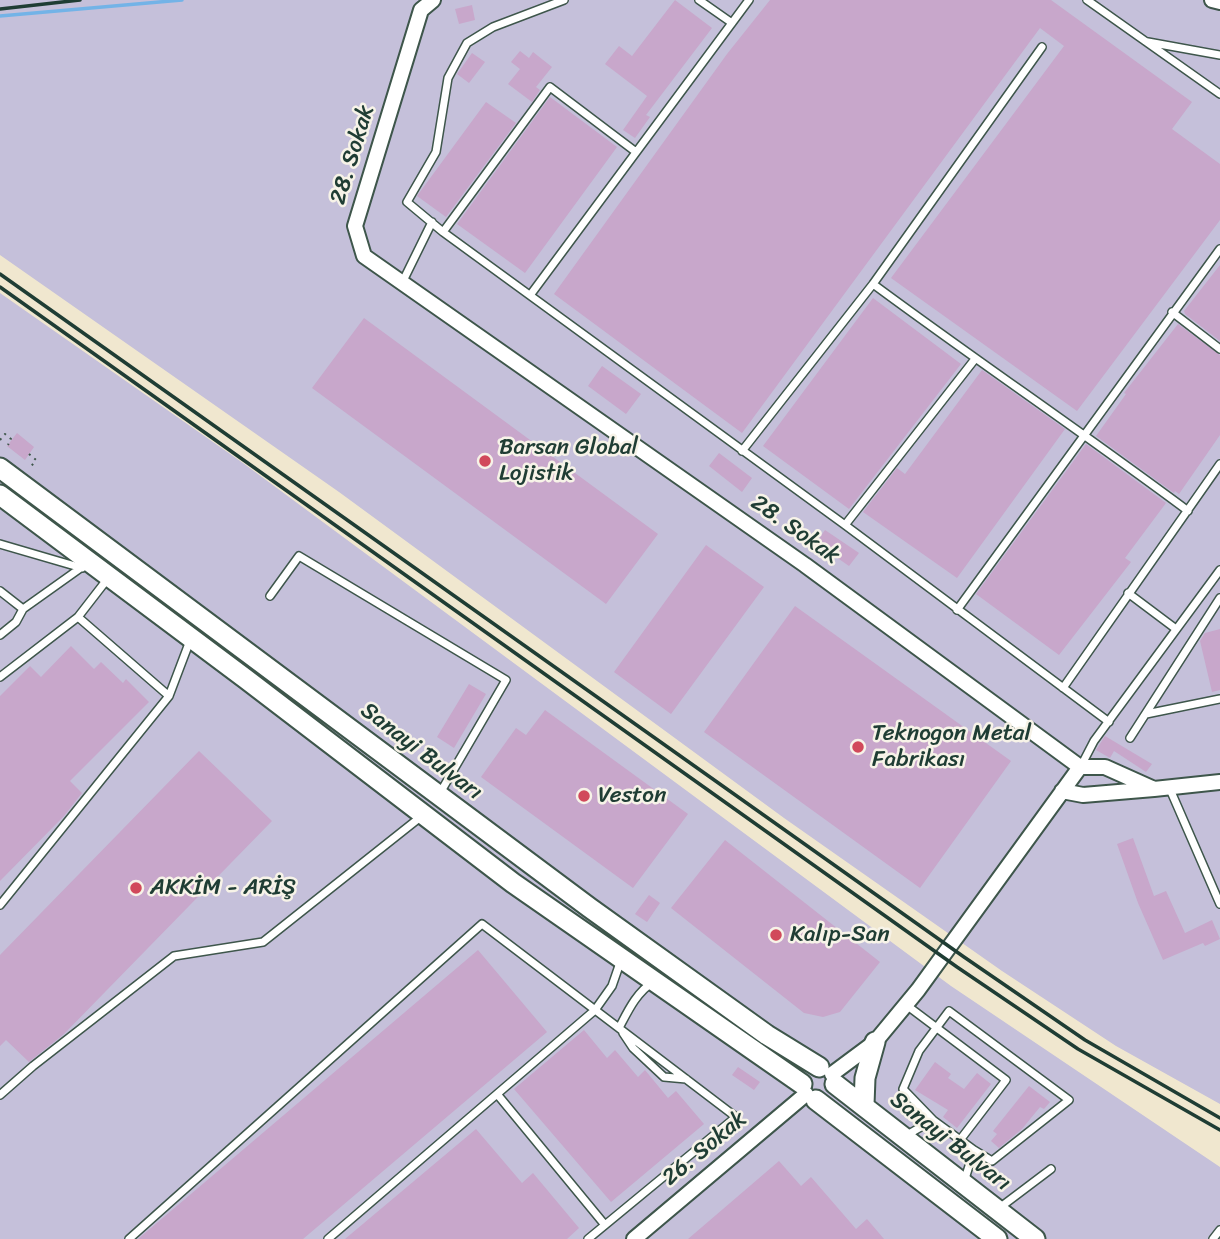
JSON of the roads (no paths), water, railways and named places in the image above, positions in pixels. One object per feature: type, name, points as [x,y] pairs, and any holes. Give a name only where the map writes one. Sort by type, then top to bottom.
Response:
[{"type":"main road","name":"Sanayi Bulvarı","points":[[0,468],[438,797],[767,1035],[829,1075],[1035,1239]]},
{"type":"main road","name":"Sanayi Bulvarı","points":[[0,495],[86,565],[110,577],[191,637],[513,883],[808,1092],[827,1111],[997,1239]]},
{"type":"main road","points":[[864,1105],[865,1078],[875,1042]]},
{"type":"main road","points":[[809,1070],[829,1075],[831,1094],[827,1098],[808,1092],[809,1070]]},
{"type":"street","name":"28. Sokak","points":[[433,0],[421,10],[355,226],[364,256],[805,565],[1080,767]]},
{"type":"street","points":[[1212,0],[1220,2]]},
{"type":"street","points":[[829,1075],[875,1042],[918,990],[1080,767],[1105,767],[1161,788]]},
{"type":"street","points":[[1062,792],[1083,794],[1220,782]]},
{"type":"street","name":"26. Sokak","points":[[634,1239],[808,1092]]},
{"type":"lane","points":[[564,0],[493,27],[467,44],[448,78],[436,152],[407,202],[443,232],[845,525],[1109,722]]},
{"type":"lane","points":[[699,0],[732,23]]},
{"type":"lane","points":[[531,294],[749,0]]},
{"type":"lane","points":[[1087,0],[1220,94]]},
{"type":"lane","points":[[1145,41],[1220,55]]},
{"type":"lane","points":[[743,451],[873,284],[1042,47]]},
{"type":"lane","points":[[443,232],[550,86],[636,152]]},
{"type":"lane","points":[[402,282],[432,222]]},
{"type":"lane","points":[[957,610],[1220,249]]},
{"type":"lane","points":[[873,284],[975,359],[1085,434],[1188,511]]},
{"type":"lane","points":[[1172,312],[1220,349]]},
{"type":"lane","points":[[845,525],[975,359]]},
{"type":"lane","points":[[1063,688],[1220,464]]},
{"type":"lane","points":[[0,544],[86,565]]},
{"type":"lane","points":[[270,596],[299,556],[506,680],[438,797]]},
{"type":"lane","points":[[0,635],[16,622],[23,609],[86,565]]},
{"type":"lane","points":[[1080,767],[1094,741],[1220,570]]},
{"type":"lane","points":[[0,677],[78,617],[110,577]]},
{"type":"lane","points":[[0,591],[23,609]]},
{"type":"lane","points":[[1128,593],[1176,629]]},
{"type":"lane","points":[[1130,738],[1220,598]]},
{"type":"lane","points":[[78,617],[169,696]]},
{"type":"lane","points":[[0,905],[169,696],[191,637]]},
{"type":"lane","points":[[1146,715],[1220,699]]},
{"type":"lane","points":[[1161,788],[1220,904]]},
{"type":"lane","points":[[0,1095],[174,956],[263,942],[423,814]]},
{"type":"lane","points":[[129,1239],[482,925],[620,1029],[627,1041],[664,1077],[686,1079],[736,1116],[588,1239]]},
{"type":"lane","points":[[328,1239],[595,1010],[612,986],[621,959]]},
{"type":"lane","points":[[620,1029],[643,988],[654,981]]},
{"type":"lane","points":[[905,1004],[1006,1080],[960,1140]]},
{"type":"lane","points":[[949,1011],[1069,1100],[992,1161],[933,1120],[903,1089],[919,1051],[949,1011]]},
{"type":"lane","points":[[496,1094],[605,1225]]},
{"type":"lane","points":[[903,1136],[915,1132],[933,1120]]},
{"type":"lane","points":[[964,1183],[974,1150]]},
{"type":"lane","points":[[998,1210],[1051,1170]]},
{"type":"lane","points":[[1213,1239],[1220,1230]]},
{"type":"waterway","points":[[0,16],[182,0]]},
{"type":"railway","points":[[0,9],[80,0]]},
{"type":"railway","points":[[0,274],[964,957],[1085,1040],[1220,1118]]},
{"type":"railway","points":[[0,287],[957,967],[1078,1049],[1220,1130]]},
{"type":"place","name":"Barsan Global Lojistik","points":[[485,461]]},
{"type":"place","name":"Teknogon Metal Fabrikası","points":[[858,747]]},
{"type":"place","name":"Veston","points":[[584,796]]},
{"type":"place","name":"AKKİM - ARİŞ","points":[[136,888]]},
{"type":"place","name":"Kalıp-San","points":[[776,935]]}]
